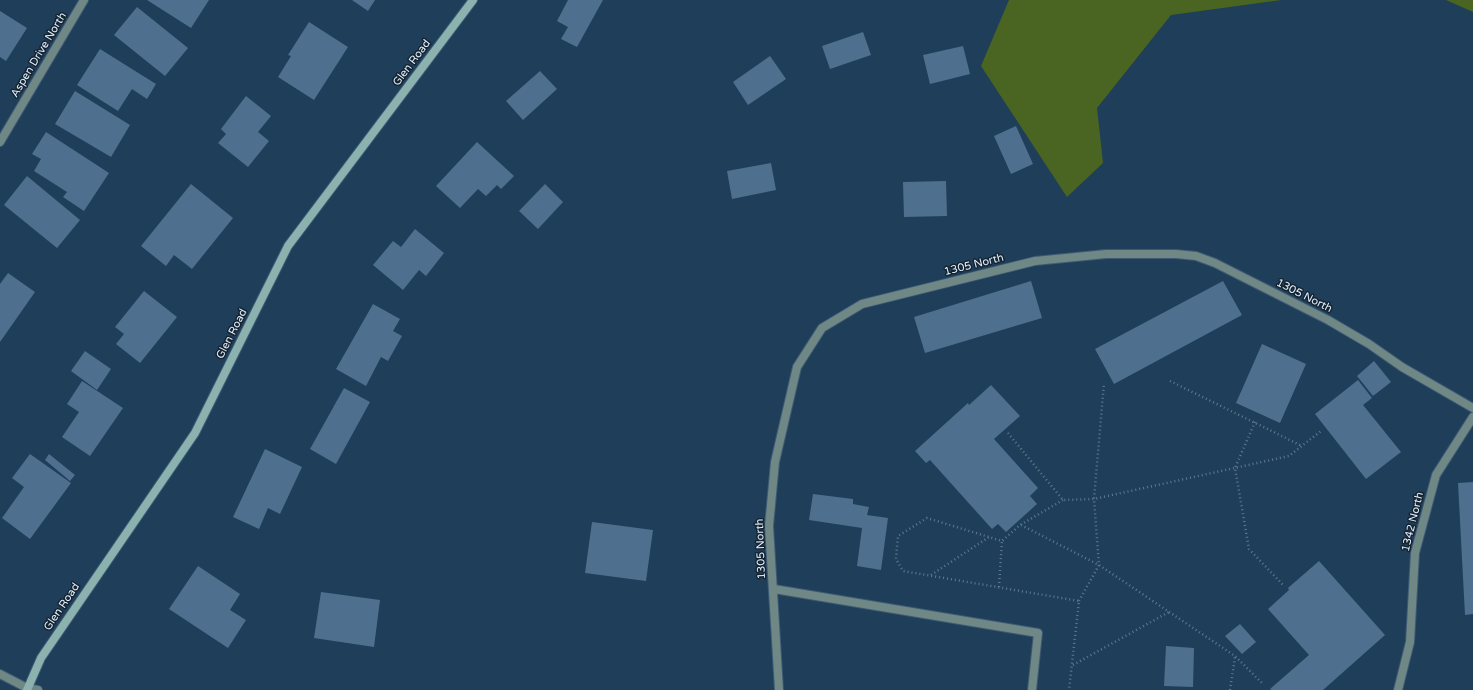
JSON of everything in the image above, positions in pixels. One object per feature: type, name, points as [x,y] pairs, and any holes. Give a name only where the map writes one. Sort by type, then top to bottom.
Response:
[{"type":"street","name":"Aspen Drive North","points":[[0,142],[84,0]]},
{"type":"street","name":"Glen Road","points":[[27,689],[41,658],[195,433],[288,246],[473,0]]},
{"type":"street","name":"1305 North","points":[[779,690],[769,526],[775,462],[797,367],[822,328],[862,304],[1035,261],[1106,254],[1176,254],[1196,256],[1215,263],[1328,320],[1369,344],[1402,367],[1473,408]]},
{"type":"street","name":"1342 North","points":[[1398,690],[1410,642],[1415,553],[1436,475],[1473,417]]},
{"type":"street","points":[[774,589],[1038,633],[1032,690]]},
{"type":"street","points":[[0,674],[27,689],[38,690]]},
{"type":"path","points":[[1170,381],[1302,446]]},
{"type":"path","points":[[1069,690],[1080,601],[1099,565],[1094,499],[1104,383]]},
{"type":"path","points":[[1255,422],[1235,468],[1249,549],[1284,586]]},
{"type":"path","points":[[1000,587],[1002,540],[1020,525],[1063,500],[1094,499],[1289,456],[1322,431]]},
{"type":"path","points":[[1008,433],[1063,500]]},
{"type":"path","points":[[1002,540],[927,518],[898,536],[896,559],[903,571],[1080,601]]},
{"type":"path","points":[[1020,525],[1099,565],[1235,656],[1263,684]]},
{"type":"path","points":[[930,576],[989,537]]},
{"type":"path","points":[[1072,666],[1169,612]]},
{"type":"path","points":[[1230,690],[1235,656]]},
{"type":"green space","points":[[1009,0],[1281,0],[1171,15],[1097,108],[1103,163],[1067,197],[981,66]]},
{"type":"green space","points":[[1446,0],[1473,0],[1473,12]]},
{"type":"building","points":[[147,0],[209,0],[191,28]]},
{"type":"building","points":[[352,0],[375,0],[368,11]]},
{"type":"building","points":[[568,0],[603,0],[577,47],[561,39],[568,27],[557,21]]},
{"type":"building","points":[[137,7],[188,48],[165,76],[114,35]]},
{"type":"building","points":[[0,11],[27,28],[6,61],[0,57]]},
{"type":"building","points":[[309,22],[348,47],[314,100],[278,77],[291,56],[288,55]]},
{"type":"building","points":[[863,32],[871,55],[830,69],[822,46]]},
{"type":"building","points":[[963,46],[970,74],[930,84],[923,55]]},
{"type":"building","points":[[100,49],[156,84],[147,99],[132,89],[118,111],[77,85]]},
{"type":"building","points":[[770,56],[786,79],[748,105],[733,82]]},
{"type":"building","points":[[540,71],[557,89],[523,120],[506,101]]},
{"type":"building","points":[[75,91],[130,125],[111,157],[55,124]]},
{"type":"building","points":[[246,96],[271,116],[258,132],[269,141],[248,167],[218,143],[226,134],[221,129]]},
{"type":"building","points":[[1016,126],[1033,164],[1011,174],[994,136]]},
{"type":"building","points":[[46,132],[109,173],[84,211],[63,197],[67,192],[34,171],[41,159],[32,154]]},
{"type":"building","points":[[477,142],[514,176],[501,189],[497,185],[486,196],[478,189],[460,208],[436,186]]},
{"type":"building","points":[[771,163],[776,190],[732,199],[727,171]]},
{"type":"building","points":[[27,176],[80,220],[57,248],[4,205]]},
{"type":"building","points":[[946,181],[947,216],[904,217],[903,182]]},
{"type":"building","points":[[191,184],[233,218],[192,269],[174,255],[166,266],[141,246]]},
{"type":"building","points":[[545,184],[563,202],[538,229],[519,211]]},
{"type":"building","points":[[415,229],[444,253],[426,276],[419,270],[403,290],[373,265],[393,241],[401,247]]},
{"type":"building","points":[[8,273],[35,292],[0,342],[0,284]]},
{"type":"building","points":[[1031,281],[1042,318],[925,353],[914,317]]},
{"type":"building","points":[[1223,281],[1242,315],[1114,384],[1095,349]]},
{"type":"building","points":[[144,291],[177,317],[140,363],[116,344],[124,334],[115,327]]},
{"type":"building","points":[[373,304],[400,319],[393,331],[402,336],[388,361],[381,357],[366,386],[336,369]]},
{"type":"building","points":[[1262,344],[1306,364],[1280,423],[1236,403]]},
{"type":"building","points":[[85,351],[111,369],[97,390],[71,371]]},
{"type":"building","points":[[1374,361],[1391,382],[1373,396],[1357,376]]},
{"type":"building","points":[[1358,380],[1372,398],[1363,405],[1401,452],[1366,479],[1315,414]]},
{"type":"building","points":[[82,381],[123,408],[90,456],[62,437],[79,412],[67,404]]},
{"type":"building","points":[[991,385],[1020,416],[994,439],[1038,488],[1030,496],[1037,504],[1006,532],[998,524],[992,529],[930,460],[926,463],[915,451],[968,403],[969,405]]},
{"type":"building","points":[[344,388],[370,402],[336,464],[310,449]]},
{"type":"building","points":[[265,449],[302,467],[280,514],[268,508],[259,529],[233,517]]},
{"type":"building","points":[[30,454],[71,483],[30,539],[2,518],[24,487],[12,478]]},
{"type":"building","points":[[49,454],[75,475],[70,481],[45,460]]},
{"type":"building","points":[[1473,482],[1473,614],[1465,615],[1458,483]]},
{"type":"building","points":[[813,494],[853,499],[853,504],[869,507],[867,515],[888,518],[881,570],[857,566],[862,528],[809,520]]},
{"type":"building","points":[[592,522],[653,530],[646,581],[585,573]]},
{"type":"building","points":[[1319,561],[1385,635],[1323,690],[1271,690],[1270,689],[1309,655],[1268,609],[1289,590],[1288,588]]},
{"type":"building","points":[[198,566],[240,594],[230,610],[246,620],[228,648],[169,609]]},
{"type":"building","points":[[321,592],[380,600],[374,647],[314,638]]},
{"type":"building","points":[[1240,624],[1256,642],[1242,654],[1225,636]]},
{"type":"building","points":[[1166,646],[1194,648],[1193,687],[1164,686]]}]
